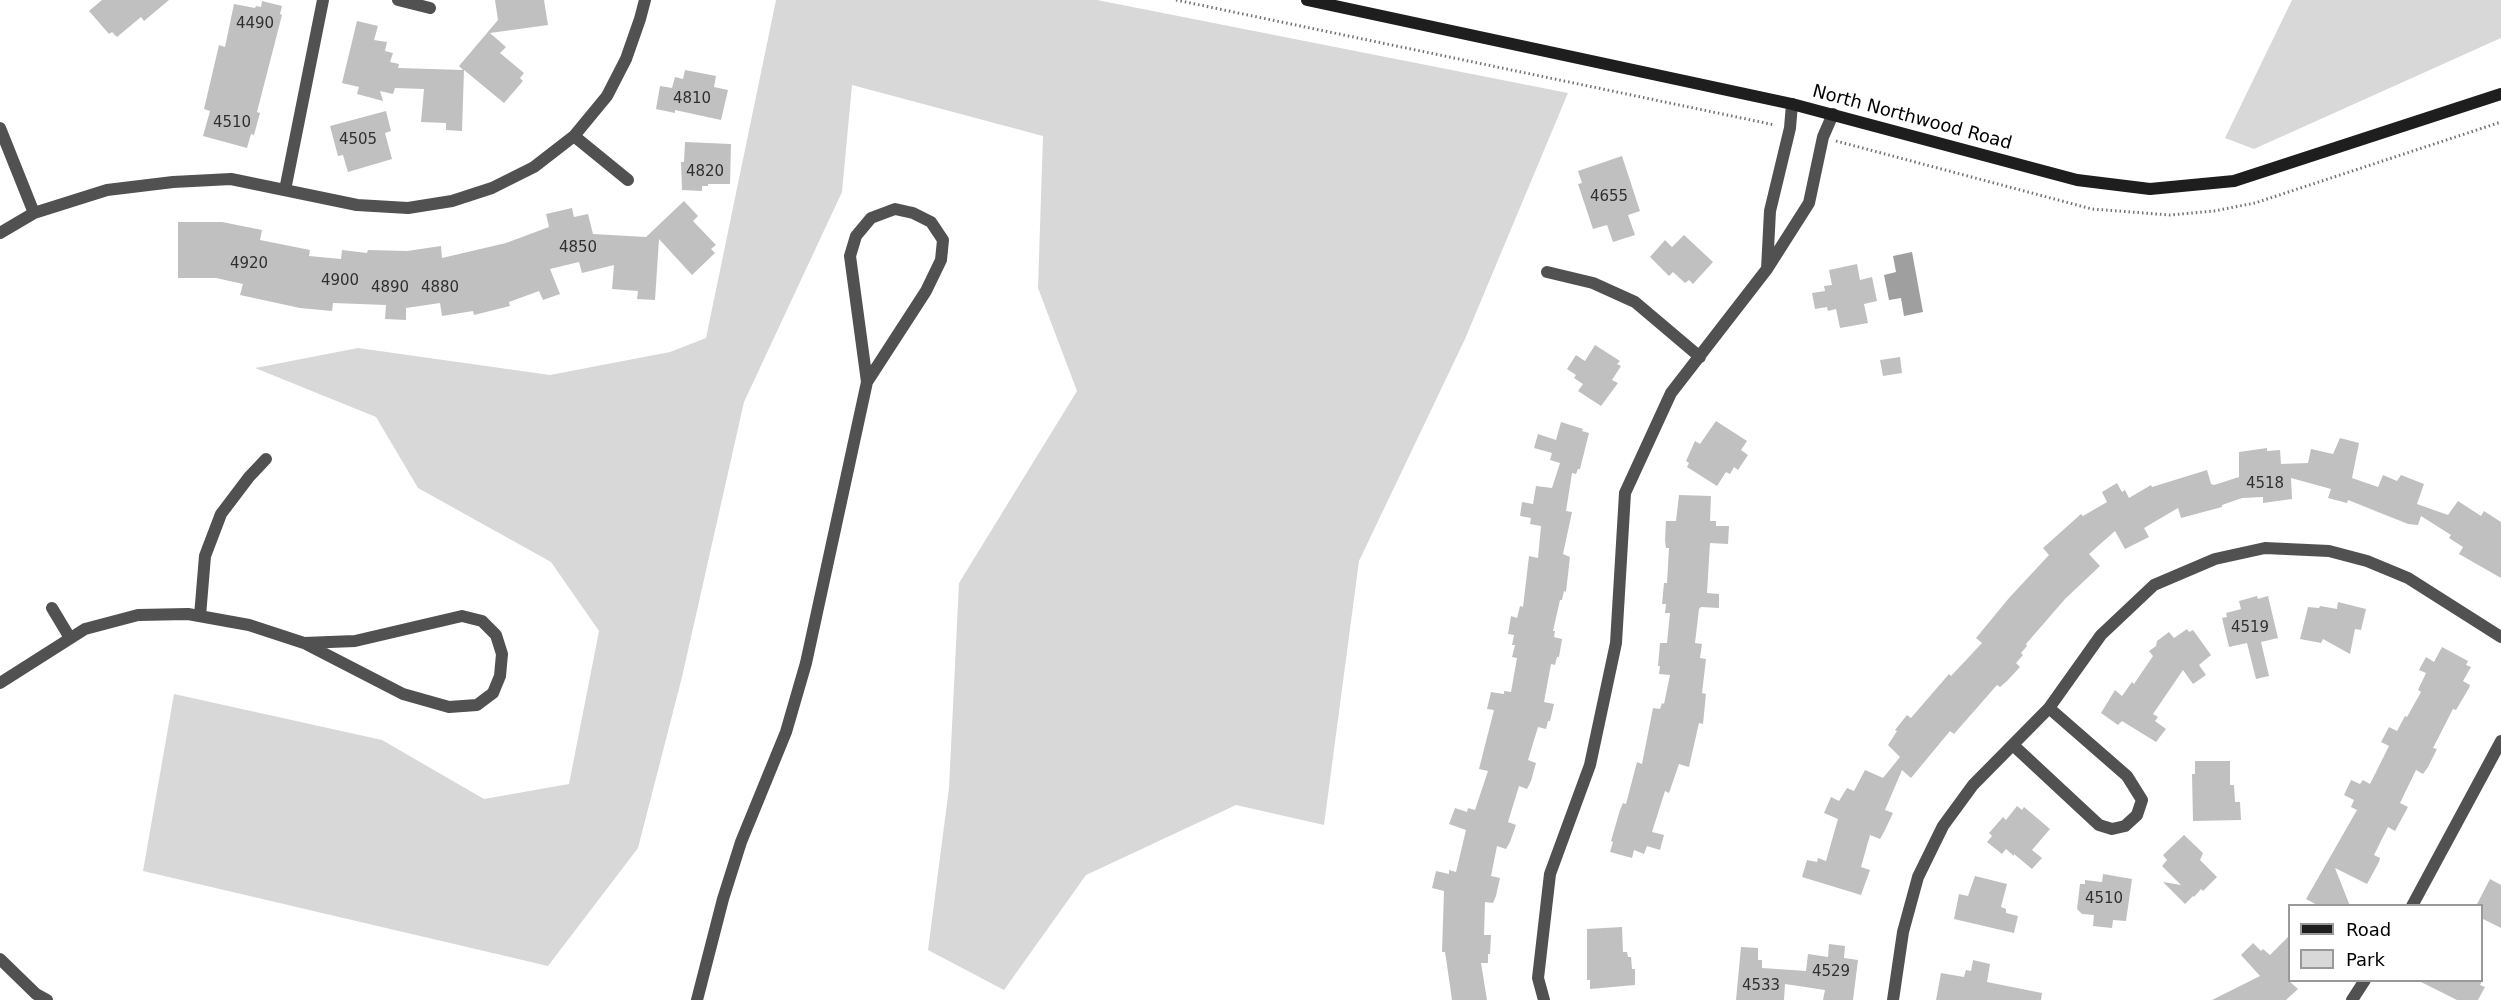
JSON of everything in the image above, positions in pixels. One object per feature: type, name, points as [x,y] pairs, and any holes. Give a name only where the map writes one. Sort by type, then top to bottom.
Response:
[{"type":"street","points":[[285,190],[323,0]]},
{"type":"street","points":[[398,0],[430,9]]},
{"type":"street","points":[[0,233],[34,213],[107,190],[172,182],[231,179],[368,206],[408,208],[452,201],[492,188],[534,167],[574,136],[607,96],[626,59],[645,0]]},
{"type":"street","name":"North Northwood Road","points":[[1307,0],[1792,104],[2077,180],[2150,189],[2234,181],[2501,94]]},
{"type":"street","points":[[1767,269],[1770,210],[1790,128],[1792,104]]},
{"type":"street","points":[[1544,1000],[1538,978],[1550,874],[1590,765],[1616,643],[1625,493],[1671,393],[1767,269],[1809,203],[1823,137],[1833,114]]},
{"type":"street","points":[[0,128],[34,213]]},
{"type":"street","points":[[574,136],[627,180]]},
{"type":"street","points":[[697,1000],[723,899],[741,842],[786,732],[806,663],[867,382],[850,256],[856,236],[871,218],[895,209],[913,213],[931,222],[943,240],[941,261],[926,291],[867,382]]},
{"type":"street","points":[[1547,272],[1593,283],[1635,302],[1700,357]]},
{"type":"street","points":[[200,616],[206,556],[221,514],[266,459]]},
{"type":"street","points":[[1893,1000],[1903,932],[1918,877],[1943,826],[1973,785],[2049,708],[2101,635],[2154,585],[2215,559],[2265,548],[2329,551],[2367,561],[2408,579],[2501,637]]},
{"type":"street","points":[[52,608],[70,638]]},
{"type":"street","points":[[0,683],[85,629],[138,615],[188,614],[249,625],[304,643],[403,694],[449,707],[477,705],[493,693],[500,676],[502,654],[496,635],[482,621],[462,616],[355,641],[304,643]]},
{"type":"street","points":[[2013,745],[2099,825],[2112,829],[2125,826],[2137,815],[2142,800],[2127,776],[2049,708]]},
{"type":"street","points":[[2413,904],[2501,741]]},
{"type":"street","points":[[0,959],[36,994],[47,1000]]},
{"type":"street","points":[[2352,1000],[2364,982]]},
{"type":"green space","points":[[776,0],[1097,0],[1568,93],[1465,339],[1359,561],[1324,825],[1236,805],[1086,875],[1004,990],[928,950],[949,788],[959,583],[1077,391],[1038,288],[1043,136],[852,85],[842,192],[744,402],[682,677],[638,848],[548,966],[143,871],[174,694],[382,740],[484,799],[569,784],[599,631],[551,562],[418,488],[376,417],[255,368],[358,348],[550,375],[670,352],[706,338]]},
{"type":"green space","points":[[2292,0],[2501,0],[2501,38],[2254,149],[2225,138]]},
{"type":"shaded area","points":[[1912,252],[1923,312],[1904,316],[1901,298],[1889,300],[1884,275],[1896,272],[1893,256]]},
{"type":"building","points":[[102,0],[169,0],[144,21],[141,17],[117,37],[112,32],[109,34],[89,11]]},
{"type":"building","points":[[495,0],[544,0],[548,25],[490,33],[506,47],[500,53],[524,73],[520,78],[523,81],[504,103],[464,70],[462,131],[446,130],[446,123],[421,122],[424,89],[395,88],[393,94],[380,91],[383,101],[357,94],[359,87],[342,83],[357,21],[378,26],[374,40],[387,42],[385,51],[393,53],[390,62],[399,64],[398,68],[463,70],[459,66],[498,20]]},
{"type":"building","points":[[262,1],[282,6],[280,14],[282,15],[257,112],[260,113],[254,135],[251,134],[247,148],[203,136],[210,111],[204,109],[219,45],[225,47],[234,4],[255,8],[256,6],[261,7]]},
{"type":"building","points":[[685,70],[716,76],[714,87],[728,90],[721,120],[675,110],[675,113],[656,109],[660,86],[672,88],[675,77],[683,79]]},
{"type":"building","points":[[386,111],[391,131],[385,133],[392,159],[348,172],[343,155],[338,156],[330,126]]},
{"type":"building","points":[[685,142],[731,144],[730,184],[708,184],[708,186],[702,186],[702,191],[682,190],[681,162],[684,162]]},
{"type":"building","points":[[1622,156],[1640,211],[1628,215],[1635,235],[1613,242],[1607,225],[1593,229],[1578,184],[1582,183],[1578,171]]},
{"type":"building","points":[[684,201],[698,216],[693,221],[716,245],[711,249],[715,253],[692,275],[659,239],[655,300],[637,299],[638,291],[612,289],[614,265],[582,273],[579,262],[550,269],[560,294],[543,300],[539,291],[509,302],[510,306],[474,315],[473,311],[442,316],[440,303],[406,308],[406,320],[385,319],[386,305],[333,303],[332,311],[300,308],[240,295],[243,284],[216,278],[178,278],[178,222],[222,222],[262,230],[260,240],[310,250],[309,256],[341,259],[342,250],[367,253],[368,250],[407,251],[441,246],[442,258],[506,243],[549,227],[546,214],[572,208],[574,217],[588,214],[593,234],[646,237]]},
{"type":"building","points":[[1684,235],[1713,262],[1693,284],[1689,280],[1685,283],[1673,272],[1669,276],[1650,257],[1665,240],[1672,247]]},
{"type":"building","points":[[1857,264],[1860,280],[1872,277],[1877,301],[1864,304],[1868,323],[1840,328],[1836,309],[1828,311],[1827,307],[1815,309],[1812,293],[1825,291],[1824,286],[1832,285],[1829,270]]},
{"type":"building","points":[[1595,345],[1620,361],[1617,364],[1621,366],[1612,380],[1618,383],[1601,406],[1578,391],[1583,384],[1567,369],[1576,355],[1585,361]]},
{"type":"building","points":[[1900,357],[1902,373],[1883,376],[1880,360]]},
{"type":"building","points":[[1716,421],[1747,441],[1741,450],[1748,455],[1738,470],[1734,467],[1730,474],[1726,472],[1717,486],[1687,467],[1689,463],[1686,461],[1695,441],[1700,444]]},
{"type":"building","points":[[1561,422],[1589,433],[1580,469],[1576,474],[1572,473],[1566,511],[1572,512],[1563,554],[1570,557],[1566,592],[1564,591],[1562,600],[1560,600],[1553,631],[1555,631],[1554,637],[1562,639],[1559,657],[1555,665],[1551,664],[1544,702],[1554,704],[1546,729],[1538,727],[1528,760],[1536,763],[1531,781],[1527,789],[1519,786],[1508,822],[1516,825],[1510,842],[1506,849],[1497,846],[1491,876],[1500,878],[1493,903],[1485,902],[1484,935],[1491,935],[1490,954],[1488,954],[1488,963],[1481,963],[1487,1000],[1452,1000],[1445,952],[1442,952],[1444,891],[1432,888],[1436,871],[1449,874],[1449,870],[1456,872],[1466,830],[1449,824],[1455,808],[1467,812],[1468,808],[1475,810],[1488,771],[1479,769],[1494,710],[1487,709],[1491,692],[1504,694],[1504,691],[1511,692],[1517,658],[1512,657],[1515,645],[1512,645],[1514,635],[1508,634],[1511,616],[1517,618],[1520,606],[1523,607],[1529,556],[1538,558],[1541,526],[1530,524],[1531,518],[1520,516],[1522,502],[1533,504],[1536,486],[1552,488],[1560,463],[1550,460],[1552,453],[1534,448],[1538,434],[1556,440]]},
{"type":"building","points":[[2340,438],[2359,443],[2352,478],[2378,487],[2383,475],[2397,481],[2401,475],[2424,484],[2417,504],[2448,515],[2458,501],[2481,516],[2484,511],[2501,522],[2501,578],[2459,554],[2463,547],[2449,538],[2451,535],[2421,516],[2418,525],[2408,524],[2348,500],[2347,503],[2328,498],[2331,489],[2291,478],[2292,499],[2263,503],[2263,497],[2242,498],[2222,505],[2222,507],[2181,518],[2178,508],[2144,528],[2149,537],[2125,549],[2115,531],[2089,554],[2100,566],[2065,599],[2026,644],[2027,646],[2021,653],[2023,655],[2016,663],[2020,667],[2000,687],[1997,685],[1954,734],[1950,731],[1911,778],[1902,770],[1885,810],[1893,813],[1885,830],[1880,839],[1870,835],[1861,867],[1870,870],[1861,895],[1802,877],[1807,860],[1817,862],[1818,858],[1826,861],[1838,819],[1824,813],[1831,797],[1839,801],[1847,788],[1854,791],[1865,770],[1883,778],[1900,757],[1888,745],[1897,731],[1895,730],[1907,715],[1911,718],[1949,674],[1951,676],[1982,643],[1976,638],[2049,555],[2043,548],[2081,514],[2083,516],[2107,502],[2102,492],[2117,483],[2122,492],[2125,490],[2129,498],[2151,485],[2152,487],[2207,470],[2211,484],[2214,485],[2239,477],[2239,452],[2267,448],[2267,451],[2280,450],[2281,464],[2308,463],[2311,449],[2333,454]]},
{"type":"building","points":[[1679,495],[1711,496],[1710,521],[1716,521],[1716,526],[1729,526],[1728,544],[1710,543],[1707,593],[1719,594],[1719,608],[1701,607],[1699,609],[1695,643],[1702,644],[1700,658],[1706,659],[1702,693],[1706,694],[1703,724],[1699,723],[1689,767],[1679,764],[1669,793],[1665,791],[1652,832],[1664,835],[1660,850],[1647,846],[1644,854],[1634,850],[1632,858],[1610,852],[1613,842],[1611,841],[1620,810],[1623,803],[1626,804],[1637,762],[1642,764],[1653,708],[1660,709],[1662,703],[1664,704],[1670,675],[1659,674],[1660,666],[1658,666],[1660,643],[1667,643],[1670,613],[1665,613],[1666,604],[1662,604],[1664,583],[1667,583],[1669,548],[1666,548],[1665,540],[1666,521],[1676,521]]},
{"type":"building","points":[[2257,596],[2258,599],[2268,596],[2278,638],[2261,642],[2269,676],[2256,679],[2247,643],[2229,647],[2222,618],[2227,617],[2226,613],[2241,609],[2239,601]]},
{"type":"building","points":[[2338,602],[2366,609],[2361,630],[2355,629],[2350,654],[2323,639],[2321,643],[2300,639],[2308,607],[2319,608],[2320,606],[2337,609]]},
{"type":"building","points":[[2187,629],[2189,632],[2193,630],[2211,655],[2199,665],[2206,675],[2193,684],[2183,670],[2153,714],[2158,717],[2155,721],[2166,729],[2156,742],[2122,721],[2118,725],[2101,713],[2115,690],[2122,696],[2132,682],[2134,684],[2153,656],[2149,651],[2156,646],[2157,641],[2169,632],[2174,638]]},
{"type":"building","points":[[2442,647],[2468,661],[2466,665],[2471,667],[2463,681],[2470,685],[2469,688],[2456,710],[2453,709],[2433,748],[2437,749],[2428,767],[2423,774],[2416,770],[2400,803],[2408,807],[2395,831],[2388,827],[2374,855],[2380,858],[2379,862],[2367,884],[2335,868],[2349,904],[2315,904],[2306,899],[2357,810],[2351,807],[2354,800],[2344,795],[2351,780],[2360,784],[2363,780],[2370,784],[2389,746],[2381,742],[2389,727],[2397,731],[2421,692],[2418,690],[2426,673],[2419,670],[2426,657],[2434,662]]},
{"type":"building","points":[[2195,761],[2230,761],[2230,785],[2234,785],[2235,802],[2240,802],[2241,820],[2193,821],[2192,774],[2195,774]]},
{"type":"building","points":[[2017,806],[2022,810],[2024,807],[2050,829],[2032,850],[2042,858],[2032,869],[2006,849],[2002,854],[1987,842],[1992,836],[1989,833],[2003,817],[2006,820]]},
{"type":"building","points":[[2184,835],[2203,853],[2200,860],[2217,877],[2185,904],[2163,882],[2181,885],[2162,866],[2167,860],[2163,855]]},
{"type":"building","points":[[2103,874],[2132,879],[2126,921],[2113,920],[2112,928],[2093,926],[2094,915],[2082,914],[2077,909],[2080,884],[2085,884],[2085,880],[2102,882]]},
{"type":"building","points":[[1975,876],[2007,884],[2001,907],[2006,909],[2006,913],[2018,916],[2014,933],[1954,919],[1959,894],[1968,896]]},
{"type":"building","points":[[2490,879],[2501,885],[2501,928],[2483,919],[2483,904],[2477,904]]},
{"type":"building","points":[[1622,927],[1623,952],[1627,952],[1628,957],[1631,957],[1632,969],[1635,969],[1635,985],[1590,989],[1590,980],[1587,980],[1587,929]]},
{"type":"building","points":[[2288,937],[2288,982],[2298,989],[2286,1000],[2212,1000],[2260,976],[2241,955],[2253,943],[2261,951],[2263,949],[2270,955]]},
{"type":"building","points":[[1829,944],[1845,946],[1844,958],[1858,960],[1853,1000],[1823,1000],[1825,990],[1785,984],[1784,1000],[1736,1000],[1741,947],[1758,948],[1758,960],[1762,960],[1762,968],[1806,971],[1808,954],[1828,957]]},
{"type":"building","points":[[1973,960],[1990,964],[1987,982],[2042,993],[2041,1000],[1936,1000],[1941,973],[1964,977],[1966,970],[1971,971]]},
{"type":"building","points":[[2421,982],[2482,982],[2480,985],[2485,987],[2478,1000],[2457,1000]]}]
